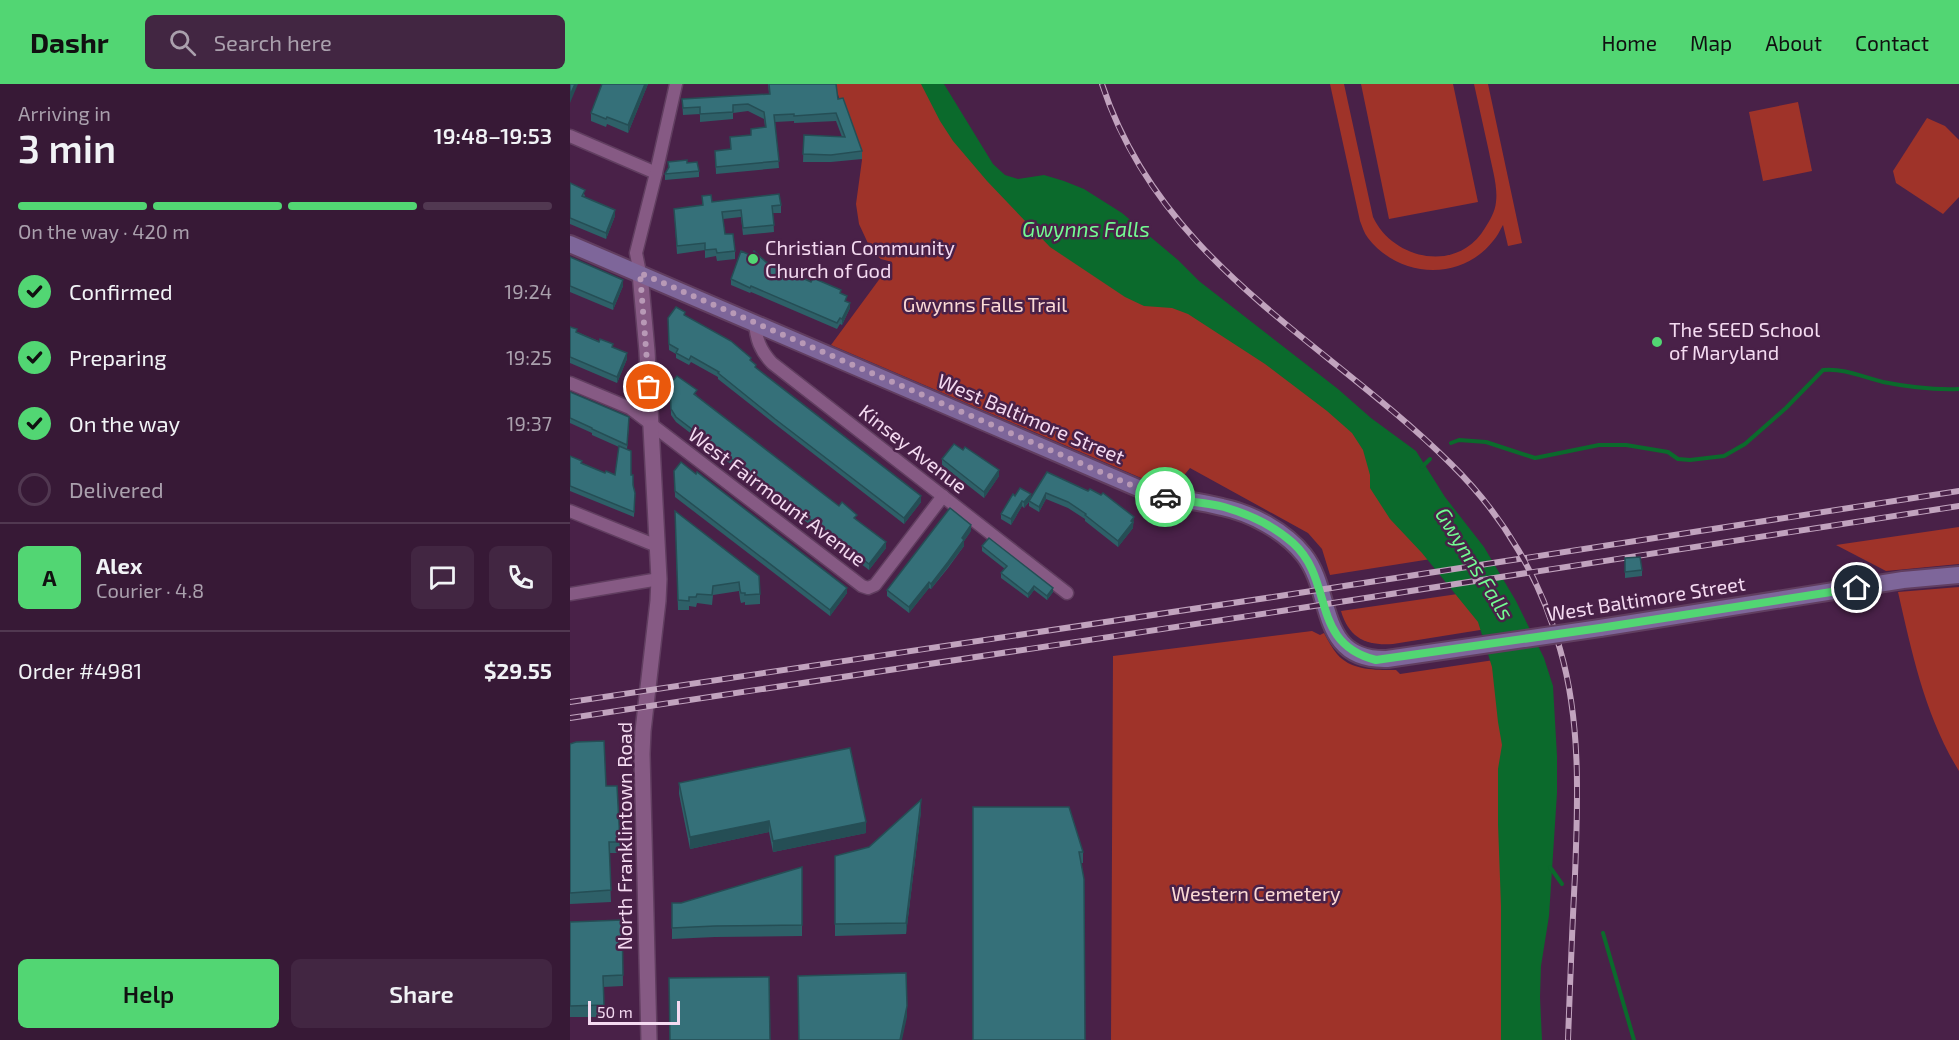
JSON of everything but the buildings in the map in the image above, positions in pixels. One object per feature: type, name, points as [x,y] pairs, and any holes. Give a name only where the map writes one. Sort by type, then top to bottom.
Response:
[{"type":"main road","name":"West Baltimore Street","points":[[570,244],[1159,496],[1223,507],[1263,523],[1293,544],[1305,556],[1314,574],[1332,628],[1340,641],[1351,650],[1376,660],[1600,628],[1904,580],[1959,575]]},
{"type":"street","points":[[640,273],[636,253],[676,84]]},
{"type":"street","points":[[570,136],[656,173]]},
{"type":"street","name":"North Franklintown Road","points":[[640,273],[647,351],[659,579],[642,754],[649,1040]]},
{"type":"street","name":"Kinsey Avenue","points":[[755,322],[759,346],[772,363],[1067,593]]},
{"type":"street","name":"West Fairmount Avenue","points":[[570,383],[630,408],[862,586],[868,588],[875,585],[943,496]]},
{"type":"street","points":[[570,511],[657,546]]},
{"type":"street","points":[[570,594],[659,579]]},
{"type":"green space","name":"Gwynns Falls Trail","points":[[834,84],[932,84],[1007,191],[1199,302],[1334,401],[1450,556],[1330,575],[1322,549],[1308,533],[1190,468],[1181,479],[1183,483],[1181,487],[1162,487],[831,345],[892,262],[881,259],[872,252],[859,224],[856,204],[862,160]]},
{"type":"green space","points":[[1330,84],[1344,84],[1373,217],[1382,232],[1410,252],[1426,256],[1443,256],[1459,252],[1473,242],[1485,228],[1495,209],[1495,183],[1474,84],[1488,84],[1522,243],[1508,246],[1503,225],[1480,254],[1448,269],[1430,270],[1413,267],[1396,261],[1381,251],[1367,236],[1360,221]]},
{"type":"green space","points":[[1361,84],[1453,84],[1478,202],[1389,219]]},
{"type":"green space","points":[[1798,102],[1812,171],[1763,181],[1749,112]]},
{"type":"green space","points":[[1927,118],[1945,126],[1959,140],[1959,197],[1943,214],[1896,183],[1893,171]]},
{"type":"green space","points":[[1959,527],[1959,564],[1886,571],[1836,545]]},
{"type":"green space","points":[[1959,587],[1959,771],[1928,706],[1914,661],[1898,592]]},
{"type":"green space","points":[[1492,589],[1505,626],[1393,644],[1367,642],[1360,638],[1349,628],[1341,611]]},
{"type":"green space","name":"Western Cemetery","points":[[1312,631],[1320,635],[1324,633],[1337,654],[1349,664],[1357,667],[1396,670],[1400,674],[1521,656],[1522,1040],[1111,1040],[1113,656]]},
{"type":"water","name":"Gwynns Falls","points":[[921,84],[944,84],[993,164],[1005,175],[1018,179],[1044,175],[1064,181],[1084,189],[1122,213],[1178,260],[1199,281],[1416,451],[1445,497],[1484,547],[1516,601],[1544,658],[1553,686],[1557,793],[1549,916],[1541,966],[1542,1040],[1501,1040],[1498,769],[1502,745],[1492,667],[1478,622],[1422,553],[1390,519],[1370,488],[1370,475],[1363,450],[1352,433],[1265,364],[1188,314],[1172,308],[1144,306],[1125,297],[1050,247],[987,181],[953,141]]},
{"type":"waterway","points":[[1451,443],[1459,440],[1486,442],[1535,458],[1599,445],[1626,445],[1668,452],[1678,459],[1690,460],[1724,456],[1745,444],[1786,408],[1823,370],[1846,372],[1902,385],[1931,389],[1959,389]]},
{"type":"waterway","points":[[1422,467],[1430,459]]},
{"type":"waterway","points":[[1550,867],[1562,884]]},
{"type":"waterway","points":[[1603,933],[1634,1040]]},
{"type":"railway","points":[[1102,84],[1129,147],[1164,202],[1205,251],[1301,337],[1403,419],[1451,464],[1503,526],[1531,573],[1560,649],[1567,676],[1575,732],[1577,818],[1568,1040]]},
{"type":"railway","points":[[570,702],[1959,491]]},
{"type":"railway","points":[[570,718],[1959,506]]},
{"type":"way so far","points":[[649,387],[640,273],[1138,488],[1165,497]]},
{"type":"place","name":"Christian Community Church of God","points":[[753,259]]},
{"type":"place","name":"The SEED School of Maryland","points":[[1657,342]]},
{"type":"route","points":[[1165,497],[1223,507],[1244,514],[1279,532],[1305,556],[1314,574],[1332,628],[1340,641],[1351,650],[1376,660],[1857,588]]}]
